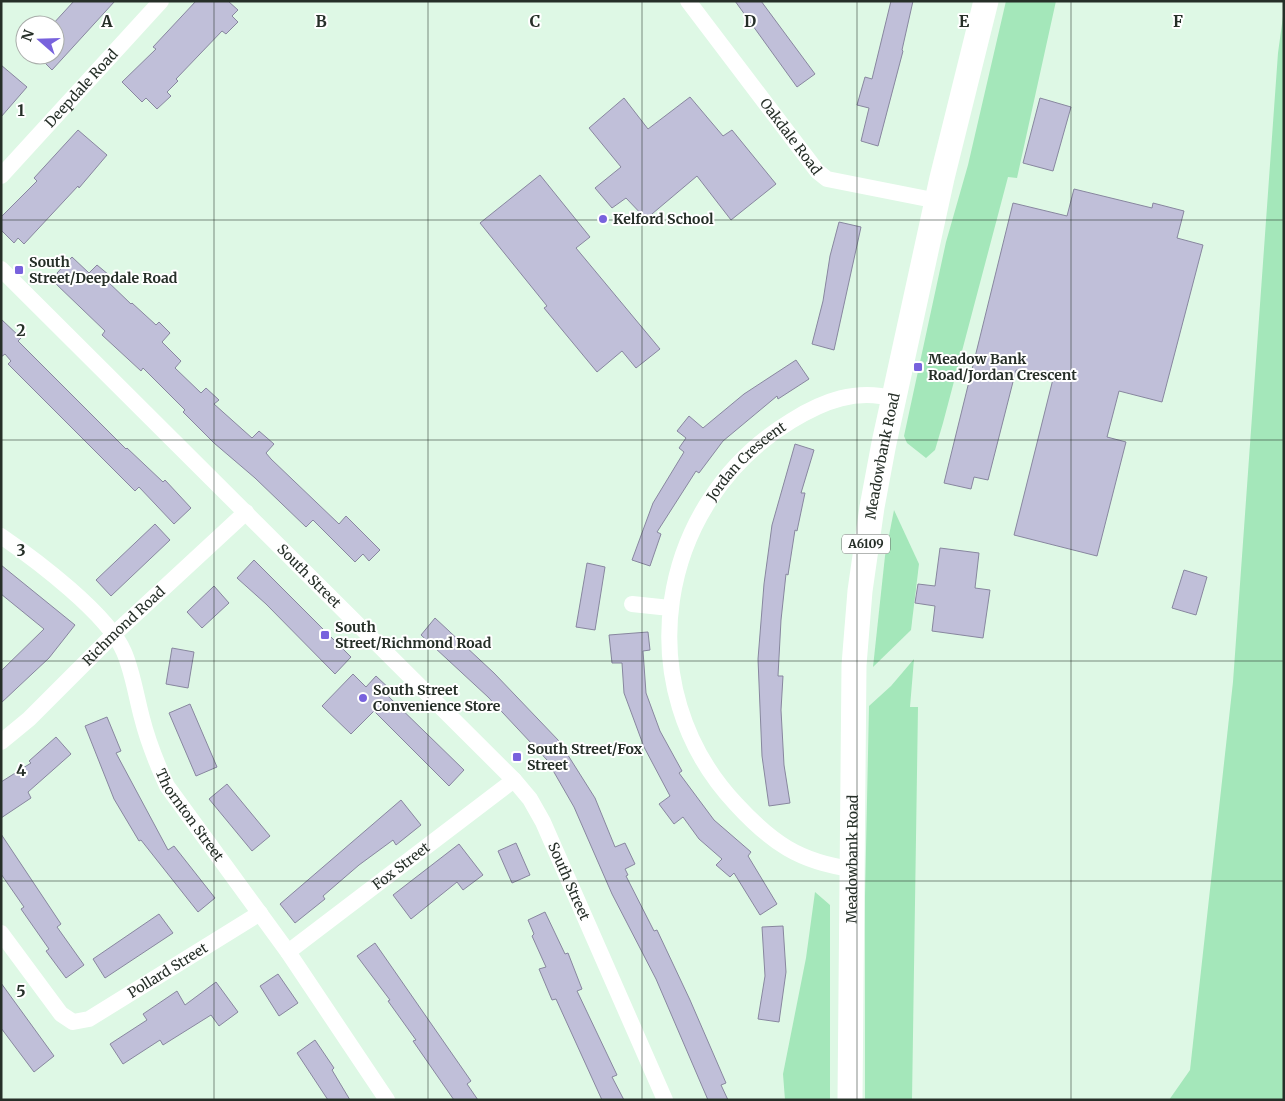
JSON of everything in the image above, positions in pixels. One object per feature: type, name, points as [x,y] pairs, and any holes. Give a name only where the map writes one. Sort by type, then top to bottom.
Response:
[{"type":"main road","name":"Meadowbank Road","points":[[850,1100],[854,665],[860,591],[872,507],[894,399],[938,201],[986,1]]},
{"type":"street","name":"Deepdale Road","points":[[1,176],[161,1]]},
{"type":"street","name":"Oakdale Road","points":[[688,1],[817,171],[827,179],[938,201]]},
{"type":"street","name":"South Street","points":[[1,269],[514,780],[530,799],[543,822],[665,1100]]},
{"type":"street","name":"Jordan Crescent","points":[[852,869],[832,866],[800,857],[756,825],[722,789],[689,733],[676,696],[672,682],[668,645],[670,608],[677,572],[689,541],[705,510],[721,486],[755,447],[783,426],[826,402],[854,394],[877,394],[894,399]]},
{"type":"street","name":"Richmond Road","points":[[1,742],[28,719],[114,634],[246,512]]},
{"type":"street","name":"Thornton Street","points":[[1,536],[67,587],[114,634],[124,652],[147,736],[167,786],[288,952],[387,1100]]},
{"type":"street","points":[[632,604],[670,608]]},
{"type":"street","name":"Fox Street","points":[[288,952],[514,780]]},
{"type":"street","name":"Pollard Street","points":[[1,933],[61,1014],[73,1022],[89,1019],[260,913]]},
{"type":"green space","points":[[1006,1],[1056,1],[1017,178],[1008,177],[943,423],[935,450],[926,458],[907,443],[904,436],[946,242],[968,165]]},
{"type":"green space","points":[[1284,9],[1284,1100],[1169,1100],[1190,1070],[1233,682],[1278,53]]},
{"type":"green space","points":[[894,510],[919,564],[911,630],[873,667],[885,556]]},
{"type":"green space","points":[[914,659],[910,707],[918,707],[912,1100],[865,1100],[865,896],[869,706],[891,686]]},
{"type":"green space","points":[[815,892],[830,905],[830,1100],[785,1100],[783,1074],[806,958]]},
{"type":"building","points":[[74,1],[115,1],[65,56],[65,15],[61,15]]},
{"type":"building","points":[[196,1],[228,1],[238,10],[232,16],[238,22],[226,34],[222,31],[176,79],[178,81],[167,92],[171,96],[157,109],[146,98],[142,102],[122,82],[156,49],[153,47]]},
{"type":"building","points":[[735,1],[761,1],[815,74],[797,87]]},
{"type":"building","points":[[891,1],[913,1],[903,51],[878,146],[861,141],[869,108],[857,105],[865,77],[872,79]]},
{"type":"building","points":[[1,65],[27,87],[1,117]]},
{"type":"building","points":[[47,65],[57,65],[52,70]]},
{"type":"building","points":[[690,97],[723,136],[732,130],[776,184],[731,220],[697,176],[646,219],[626,198],[612,208],[595,188],[621,167],[589,128],[624,98],[648,129]]},
{"type":"building","points":[[1040,98],[1071,107],[1053,171],[1023,163]]},
{"type":"building","points":[[78,130],[107,155],[79,188],[78,186],[24,244],[18,238],[14,243],[1,230],[1,217],[37,181],[34,178]]},
{"type":"building","points":[[540,175],[590,237],[576,248],[660,349],[636,368],[622,351],[597,372],[544,308],[547,306],[480,223]]},
{"type":"building","points":[[1074,189],[1152,208],[1153,203],[1184,211],[1177,238],[1203,245],[1162,402],[1119,391],[1107,437],[1126,442],[1097,556],[1014,535],[1053,379],[1016,370],[988,480],[974,477],[971,489],[944,483],[1013,203],[1067,216]]},
{"type":"building","points":[[839,222],[861,227],[834,350],[812,344]]},
{"type":"building","points":[[72,257],[89,273],[97,265],[109,275],[105,279],[131,304],[156,325],[159,322],[170,333],[162,342],[181,361],[175,368],[201,393],[206,388],[219,400],[214,404],[252,438],[259,431],[274,444],[266,453],[271,459],[339,524],[346,516],[380,550],[369,561],[363,554],[355,562],[313,520],[306,527],[255,478],[214,443],[183,412],[185,410],[143,368],[141,371],[102,335],[105,331],[55,283],[60,277],[57,273]]},
{"type":"building","points":[[1,319],[21,338],[18,341],[126,449],[163,482],[165,480],[191,508],[174,524],[139,487],[135,491],[8,364],[11,361],[5,354],[1,357]]},
{"type":"building","points":[[796,360],[809,379],[778,399],[777,396],[723,441],[699,473],[696,471],[657,532],[661,534],[650,566],[632,560],[653,503],[684,452],[679,448],[686,438],[677,431],[689,416],[703,428],[744,394]]},
{"type":"building","points":[[795,444],[814,450],[801,493],[805,493],[797,531],[795,530],[788,575],[786,574],[781,620],[778,676],[783,676],[781,710],[784,765],[790,803],[769,806],[762,756],[758,659],[764,584],[772,525]]},
{"type":"building","points":[[155,524],[170,540],[111,596],[96,580]]},
{"type":"building","points":[[940,548],[979,553],[975,588],[990,590],[983,638],[932,631],[935,606],[915,603],[918,584],[935,586]]},
{"type":"building","points":[[254,560],[351,657],[335,674],[266,604],[237,578]]},
{"type":"building","points":[[587,563],[605,567],[595,630],[576,627]]},
{"type":"building","points":[[1,565],[75,625],[49,658],[1,703],[1,671],[44,629],[1,594]]},
{"type":"building","points":[[1184,570],[1207,577],[1196,615],[1172,608]]},
{"type":"building","points":[[214,586],[229,603],[202,628],[187,612]]},
{"type":"building","points":[[435,618],[494,673],[559,741],[595,798],[615,847],[625,843],[635,864],[625,869],[628,875],[626,876],[654,931],[657,930],[690,1000],[726,1083],[721,1085],[728,1100],[708,1100],[656,979],[612,894],[574,807],[547,760],[488,697],[421,635]]},
{"type":"building","points":[[648,632],[650,650],[643,651],[646,693],[660,731],[682,771],[679,773],[714,820],[751,852],[748,856],[777,904],[760,915],[734,873],[730,877],[716,865],[722,859],[699,839],[683,817],[674,824],[659,804],[670,796],[644,747],[624,693],[622,663],[612,663],[609,635]]},
{"type":"building","points":[[172,648],[194,652],[188,688],[166,684]]},
{"type":"building","points":[[353,674],[366,687],[376,676],[393,692],[388,696],[464,770],[449,786],[374,711],[351,734],[322,706]]},
{"type":"building","points":[[190,704],[217,767],[196,776],[169,713]]},
{"type":"building","points":[[107,717],[121,751],[116,753],[168,850],[174,846],[215,898],[198,912],[141,840],[139,841],[114,799],[85,726]]},
{"type":"building","points":[[56,737],[71,754],[28,792],[31,798],[1,818],[1,782],[31,763],[29,761]]},
{"type":"building","points":[[227,784],[270,836],[252,851],[209,799]]},
{"type":"building","points":[[401,800],[421,825],[396,845],[393,840],[359,865],[323,896],[325,899],[295,923],[280,904]]},
{"type":"building","points":[[1,834],[61,924],[57,927],[84,965],[66,978],[46,951],[49,949],[21,909],[24,907],[1,874]]},
{"type":"building","points":[[516,843],[530,875],[512,883],[498,851]]},
{"type":"building","points":[[459,844],[483,875],[463,890],[457,882],[411,919],[393,895]]},
{"type":"building","points":[[545,912],[565,954],[568,953],[582,989],[577,991],[617,1075],[612,1077],[624,1100],[602,1100],[556,999],[552,1000],[539,969],[546,967],[532,936],[534,934],[528,920]]},
{"type":"building","points":[[159,914],[173,933],[105,978],[93,959]]},
{"type":"building","points":[[783,926],[786,972],[779,1022],[758,1019],[765,976],[762,927]]},
{"type":"building","points":[[375,943],[471,1081],[467,1084],[478,1100],[454,1100],[413,1041],[416,1040],[388,1001],[390,1000],[357,956]]},
{"type":"building","points":[[278,974],[298,1003],[279,1016],[260,986]]},
{"type":"building","points":[[216,982],[238,1012],[219,1026],[211,1015],[163,1045],[160,1040],[123,1064],[110,1044],[147,1020],[143,1014],[177,991],[185,1005]]},
{"type":"building","points":[[1,983],[54,1056],[34,1072],[1,1028]]},
{"type":"building","points":[[315,1040],[334,1068],[332,1070],[350,1100],[328,1100],[297,1053]]},
{"type":"place","name":"Kelford School","points":[[603,219]]},
{"type":"place","name":"South Street/Deepdale Road","points":[[19,270]]},
{"type":"place","name":"Meadow Bank Road/Jordan Crescent","points":[[918,367]]},
{"type":"place","name":"South Street/Richmond Road","points":[[325,635]]},
{"type":"place","name":"South Street Convenience Store","points":[[363,698]]},
{"type":"place","name":"South Street/Fox Street","points":[[517,757]]}]
